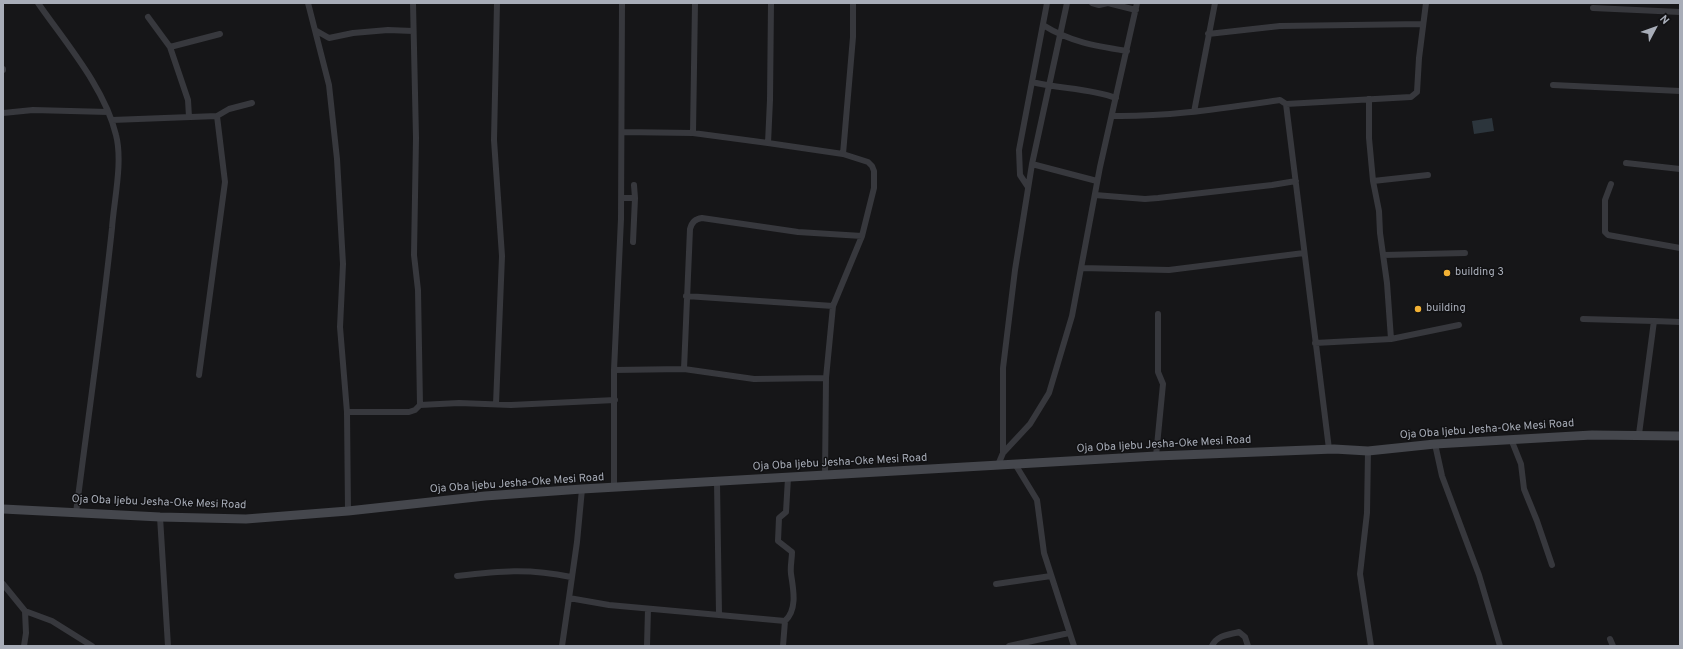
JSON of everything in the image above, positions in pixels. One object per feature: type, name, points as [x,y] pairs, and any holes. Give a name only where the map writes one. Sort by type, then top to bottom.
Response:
[{"type":"main road","name":"Oja Oba Ijebu Jesha-Oke Mesi Road","points":[[3,509],[160,518],[246,519],[348,511],[486,496],[582,489],[1156,456],[1329,449],[1368,450],[1435,444],[1592,435],[1639,434],[1680,436]]},
{"type":"street","points":[[38,3],[89,77],[112,120],[117,136],[118,157],[108,270],[76,513]]},
{"type":"street","points":[[308,3],[329,85],[337,159],[343,264],[340,327],[347,412],[348,511]]},
{"type":"street","points":[[412,3],[416,138],[414,255],[418,290],[420,405]]},
{"type":"street","points":[[496,404],[502,256],[494,140],[497,3]]},
{"type":"street","points":[[614,488],[614,370],[622,198],[622,3]]},
{"type":"street","points":[[693,133],[695,3]]},
{"type":"street","points":[[768,143],[771,3]]},
{"type":"street","points":[[843,154],[853,37],[853,3]]},
{"type":"street","points":[[1028,187],[1020,175],[1018,162],[1047,3]]},
{"type":"street","points":[[1092,3],[1099,5],[1108,3],[1136,10]]},
{"type":"street","points":[[1003,452],[1030,424],[1049,393],[1072,316],[1097,181],[1137,3]]},
{"type":"street","points":[[1194,112],[1215,3]]},
{"type":"street","points":[[1112,116],[1151,116],[1194,112],[1280,100],[1286,104],[1411,97],[1417,92],[1426,3]]},
{"type":"street","points":[[998,465],[1003,452],[1003,368],[1015,270],[1032,164],[1067,4]]},
{"type":"street","points":[[1593,8],[1680,12]]},
{"type":"street","points":[[148,17],[170,47],[188,100],[189,117]]},
{"type":"street","points":[[1208,34],[1280,26],[1423,24]]},
{"type":"street","points":[[1043,25],[1060,36],[1090,45],[1127,51]]},
{"type":"street","points":[[315,30],[328,38],[353,33],[388,30],[413,31]]},
{"type":"street","points":[[170,47],[220,34]]},
{"type":"street","points":[[1032,82],[1049,86],[1099,92],[1116,98]]},
{"type":"street","points":[[1553,86],[1680,91]]},
{"type":"street","points":[[1369,99],[1369,138],[1373,181],[1379,211],[1380,233],[1384,255],[1391,338]]},
{"type":"street","points":[[112,120],[216,116],[229,109],[252,103]]},
{"type":"street","points":[[1286,104],[1329,449]]},
{"type":"street","points":[[3,113],[33,110],[108,112]]},
{"type":"street","points":[[199,375],[225,182],[216,116]]},
{"type":"street","points":[[622,132],[693,133],[843,154],[868,162],[874,171],[874,188],[862,236],[833,306],[826,378],[825,476]]},
{"type":"street","points":[[1626,163],[1680,169]]},
{"type":"street","points":[[1032,164],[1097,181]]},
{"type":"street","points":[[1373,181],[1428,175]]},
{"type":"street","points":[[1095,195],[1144,198],[1165,197],[1272,186],[1296,181]]},
{"type":"street","points":[[1611,184],[1605,200],[1605,232],[1608,235],[1680,248]]},
{"type":"street","points":[[633,242],[635,198],[634,185]]},
{"type":"street","points":[[622,198],[635,198]]},
{"type":"street","points":[[684,369],[690,229],[696,218],[798,232],[862,236]]},
{"type":"street","points":[[1081,268],[1169,270],[1304,253]]},
{"type":"street","points":[[1384,255],[1465,253]]},
{"type":"street","points":[[686,296],[833,306]]},
{"type":"street","points":[[1156,456],[1163,384],[1158,372],[1158,314]]},
{"type":"street","points":[[1583,319],[1680,322]]},
{"type":"street","points":[[1639,434],[1654,321]]},
{"type":"street","points":[[1315,344],[1391,338],[1459,325]]},
{"type":"street","points":[[614,370],[684,369],[754,379],[826,378]]},
{"type":"street","points":[[347,412],[408,412],[415,410],[420,405],[511,405],[615,400]]},
{"type":"street","points":[[1511,440],[1521,464],[1524,489],[1552,565]]},
{"type":"street","points":[[1435,444],[1442,476],[1479,575],[1500,646]]},
{"type":"street","points":[[1368,450],[1367,513],[1360,574],[1371,646]]},
{"type":"street","points":[[1015,464],[1037,500],[1042,543],[1074,646]]},
{"type":"street","points":[[783,646],[785,621],[790,616],[794,598],[794,583],[790,572],[792,552],[784,544],[778,542],[780,518],[786,512],[788,478]]},
{"type":"street","points":[[717,482],[719,614]]},
{"type":"street","points":[[562,646],[577,542],[582,489]]},
{"type":"street","points":[[160,518],[168,646]]},
{"type":"street","points":[[457,576],[510,570],[545,572],[571,577]]},
{"type":"street","points":[[996,584],[1051,576]]},
{"type":"street","points":[[3,584],[25,611],[52,621],[92,646]]},
{"type":"street","points":[[569,598],[609,605],[785,621]]},
{"type":"street","points":[[647,646],[648,609]]},
{"type":"street","points":[[24,646],[26,633],[25,611]]},
{"type":"street","points":[[1212,646],[1218,638],[1239,632],[1245,637],[1248,646]]},
{"type":"street","points":[[1009,646],[1070,633]]},
{"type":"street","points":[[1610,639],[1612,646]]},
{"type":"shaded area","points":[[1492,118],[1494,131],[1474,134],[1472,121]]},
{"type":"place","name":"building 3","points":[[1447,273]]},
{"type":"place","name":"building","points":[[1418,309]]}]
